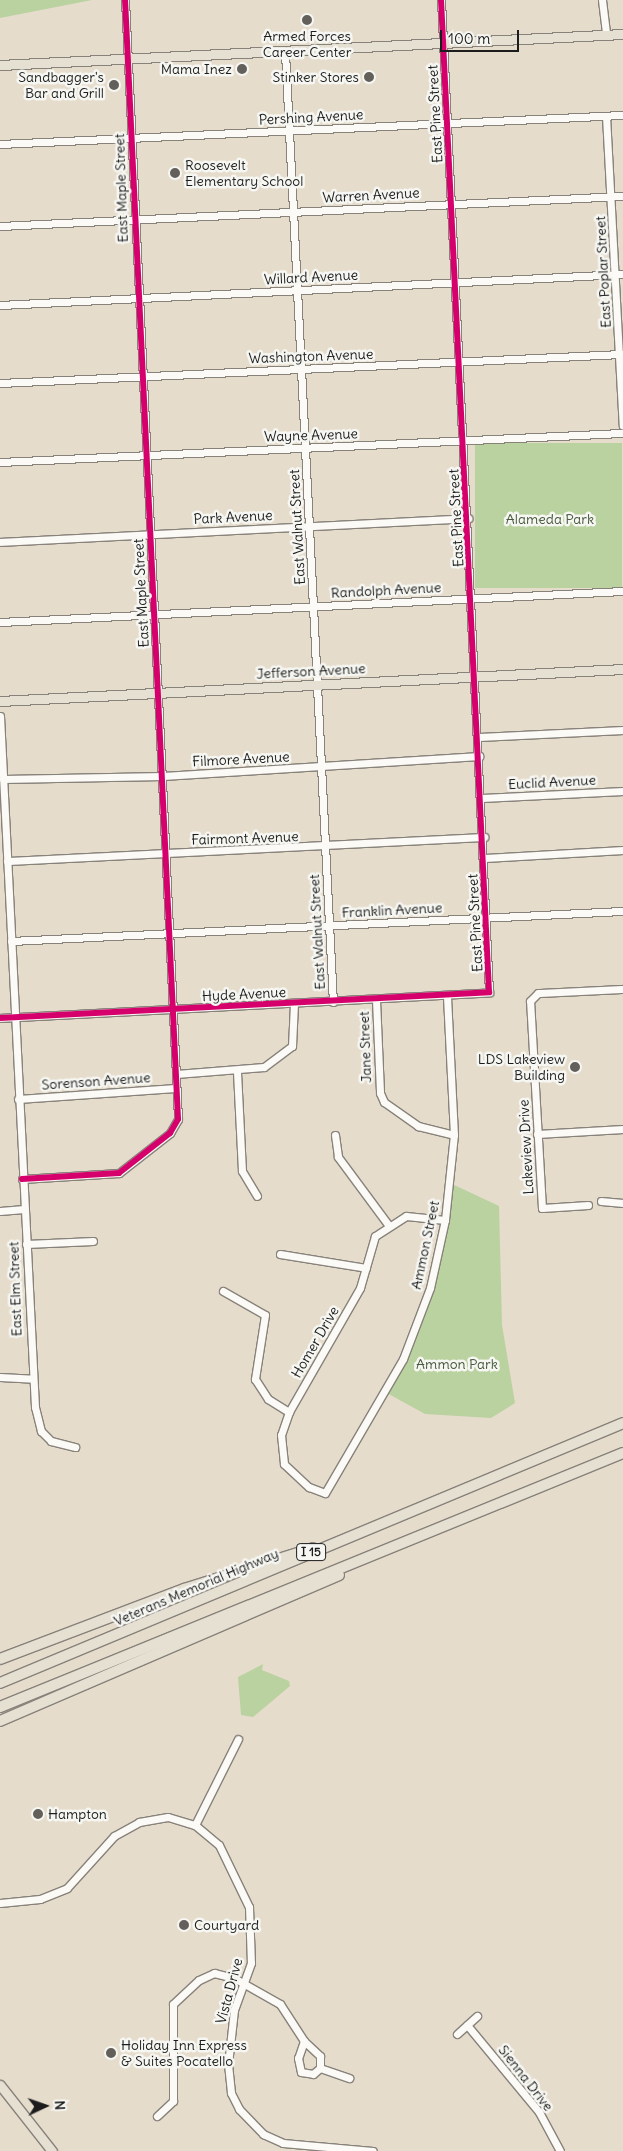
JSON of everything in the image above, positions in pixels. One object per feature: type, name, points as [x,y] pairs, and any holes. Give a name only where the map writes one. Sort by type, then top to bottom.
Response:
[{"type":"highway","name":"Veterans Memorial Highway","points":[[0,1683],[321,1546],[623,1423]]},
{"type":"highway","name":"I 15","points":[[0,1707],[367,1560],[623,1453]]},
{"type":"highway","points":[[0,1659],[175,1592],[321,1546]]},
{"type":"highway","points":[[0,1721],[367,1560]]},
{"type":"main road","points":[[0,65],[623,34]]},
{"type":"main road","name":"Jefferson Avenue","points":[[0,701],[623,669]]},
{"type":"main road","points":[[0,2085],[52,2151]]},
{"type":"street","name":"East Maple Street","points":[[22,1179],[119,1173],[176,1127],[174,1010],[125,0]]},
{"type":"street","name":"East Pine Street","points":[[442,0],[488,918],[489,992]]},
{"type":"street","points":[[602,0],[606,35]]},
{"type":"street","name":"East Walnut Street","points":[[285,52],[333,1002]]},
{"type":"street","name":"Pershing Avenue","points":[[0,144],[623,115]]},
{"type":"street","name":"East Poplar Street","points":[[606,116],[611,196],[619,274],[623,426]]},
{"type":"street","name":"Warren Avenue","points":[[0,226],[623,196]]},
{"type":"street","name":"Willard Avenue","points":[[0,304],[619,274]]},
{"type":"street","name":"Washington Avenue","points":[[0,383],[142,374],[301,369],[621,354]]},
{"type":"street","name":"Wayne Avenue","points":[[0,462],[146,453],[305,448],[623,433]]},
{"type":"street","name":"Park Avenue","points":[[0,542],[468,518]]},
{"type":"street","name":"Randolph Avenue","points":[[0,622],[623,591]]},
{"type":"street","name":"East Elm Street","points":[[0,716],[3,840],[7,860],[12,941],[30,1348],[41,1431],[51,1441],[75,1446]]},
{"type":"street","points":[[479,737],[623,730]]},
{"type":"street","name":"Filmore Avenue","points":[[2,776],[162,776],[480,756]]},
{"type":"street","name":"Euclid Avenue","points":[[482,798],[623,791]]},
{"type":"street","name":"Fairmont Avenue","points":[[7,860],[326,848],[484,837]]},
{"type":"street","points":[[485,858],[623,850]]},
{"type":"street","points":[[0,907],[10,906]]},
{"type":"street","name":"Franklin Avenue","points":[[12,941],[623,911]]},
{"type":"street","name":"Lakeview Drive","points":[[588,1205],[542,1208],[537,1134],[532,995],[623,988]]},
{"type":"street","name":"Hyde Avenue","points":[[0,1018],[376,1000],[489,992]]},
{"type":"street","name":"Ammon Street","points":[[335,1476],[403,1359],[430,1288],[445,1220],[454,1135],[448,996]]},
{"type":"street","name":"Jane Street","points":[[376,1000],[380,1093],[384,1102],[418,1126],[454,1135]]},
{"type":"street","points":[[176,1074],[237,1072],[264,1067],[286,1053],[295,1038],[294,1004]]},
{"type":"street","points":[[237,1072],[242,1171],[257,1196]]},
{"type":"street","name":"Sorenson Avenue","points":[[18,1099],[176,1088]]},
{"type":"street","points":[[537,1134],[623,1129]]},
{"type":"street","points":[[335,1135],[338,1157],[389,1226]]},
{"type":"street","points":[[601,1201],[623,1203]]},
{"type":"street","points":[[0,1211],[24,1209]]},
{"type":"street","name":"Homer Drive","points":[[335,1476],[325,1493],[292,1475],[280,1453],[289,1412],[360,1288],[375,1236],[406,1216],[445,1220]]},
{"type":"street","points":[[26,1244],[93,1241]]},
{"type":"street","points":[[280,1254],[366,1268]]},
{"type":"street","points":[[223,1290],[265,1315],[255,1379],[268,1399],[289,1412]]},
{"type":"street","points":[[0,1377],[34,1379]]},
{"type":"street","points":[[195,1825],[238,1739]]},
{"type":"street","name":"Vista Drive","points":[[0,1903],[40,1899],[66,1888],[114,1836],[139,1822],[168,1817],[195,1825],[219,1845],[248,1900],[251,1951],[245,1984],[232,2022],[228,2079],[247,2121],[283,2143],[373,2151]]},
{"type":"street","points":[[158,2116],[174,2101],[173,2004],[208,1974],[221,1974],[245,1984],[280,2004],[304,2041],[320,2056],[320,2068],[313,2074],[301,2072],[298,2058],[304,2041]]},
{"type":"street","points":[[457,2034],[477,2016]]},
{"type":"street","name":"Sienna Drive","points":[[467,2025],[539,2112],[560,2151]]},
{"type":"street","points":[[320,2068],[348,2078]]},
{"type":"green space","points":[[0,0],[92,0],[0,18]]},
{"type":"green space","name":"Alameda Park","points":[[475,443],[622,443],[622,588],[475,588]]},
{"type":"green space","name":"Ammon Park","points":[[450,1183],[499,1206],[502,1325],[515,1403],[491,1418],[425,1414],[385,1392],[430,1288]]},
{"type":"green space","points":[[263,1664],[262,1670],[289,1681],[290,1686],[253,1717],[241,1715],[238,1677]]},
{"type":"cycle path","points":[[22,1179],[119,1173],[170,1133],[178,1119],[125,0]]},
{"type":"cycle path","points":[[0,1018],[489,992],[441,0]]},
{"type":"place","name":"Armed Forces Career Center","points":[[307,20]]},
{"type":"place","name":"Mama Inez","points":[[242,69]]},
{"type":"place","name":"Stinker Stores","points":[[369,77]]},
{"type":"place","name":"Sandbagger's Bar and Grill","points":[[114,85]]},
{"type":"place","name":"Roosevelt Elementary School","points":[[175,173]]},
{"type":"place","name":"LDS Lakeview Building","points":[[575,1067]]},
{"type":"place","name":"Hampton","points":[[38,1814]]},
{"type":"place","name":"Courtyard","points":[[184,1925]]},
{"type":"place","name":"Holiday Inn Express & Suites Pocatello","points":[[111,2053]]}]
